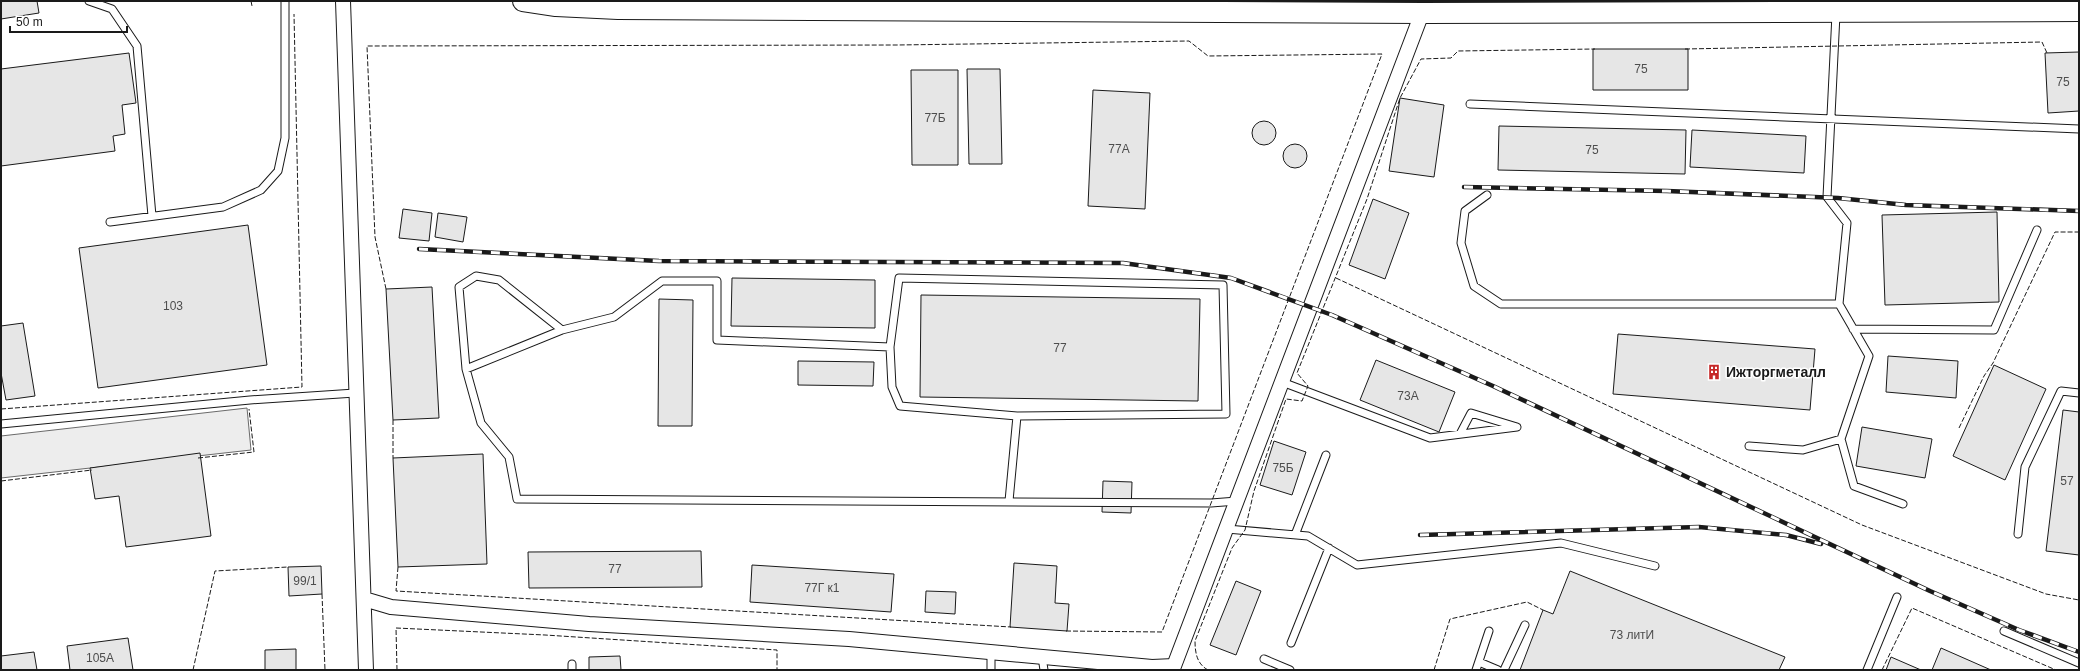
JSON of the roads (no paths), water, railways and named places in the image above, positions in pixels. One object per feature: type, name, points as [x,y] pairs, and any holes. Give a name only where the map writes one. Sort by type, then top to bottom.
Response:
[{"type":"main road","points":[[523,1],[556,6],[618,9],[1422,12],[1836,11],[2011,6],[2079,11]]},
{"type":"street","points":[[343,1],[366,670]]},
{"type":"street","points":[[364,599],[390,607],[589,624],[849,639],[991,652],[1043,664],[1151,669],[1179,668],[1226,529],[1422,12]]},
{"type":"lane","points":[[89,1],[112,9],[137,46],[152,216]]},
{"type":"lane","points":[[110,222],[223,207],[261,190],[278,171],[285,138],[285,1]]},
{"type":"lane","points":[[1836,11],[1827,197],[1847,223],[1839,304],[1869,356],[1841,439],[1854,486],[1903,504]]},
{"type":"lane","points":[[1470,104],[2079,129]]},
{"type":"lane","points":[[1487,195],[1465,211],[1461,243],[1474,286],[1501,304],[1839,304]]},
{"type":"lane","points":[[1853,329],[1994,330],[2037,230]]},
{"type":"lane","points":[[562,330],[499,280],[476,276],[459,287],[466,370],[481,423],[509,457],[517,499],[1237,501]]},
{"type":"lane","points":[[899,278],[1223,285],[1226,414],[1017,416],[900,406],[892,387],[890,347],[899,278]]},
{"type":"lane","points":[[466,370],[562,330],[614,317],[662,281],[717,281],[717,340],[890,347]]},
{"type":"lane","points":[[1282,382],[1430,438],[1517,427],[1471,413],[1460,434]]},
{"type":"lane","points":[[2018,534],[2025,467],[2060,391],[2079,393]]},
{"type":"lane","points":[[1,424],[250,400],[356,393]]},
{"type":"lane","points":[[1009,501],[1017,416]]},
{"type":"lane","points":[[1749,446],[1803,450],[1841,439]]},
{"type":"lane","points":[[1295,535],[1326,455]]},
{"type":"lane","points":[[1226,529],[1308,536],[1358,565],[1561,543],[1655,566]]},
{"type":"lane","points":[[1291,643],[1329,548]]},
{"type":"lane","points":[[1867,670],[1897,597]]},
{"type":"lane","points":[[1504,670],[1525,625]]},
{"type":"lane","points":[[1476,670],[1489,631]]},
{"type":"lane","points":[[2004,631],[2079,663]]},
{"type":"lane","points":[[991,652],[991,670]]},
{"type":"lane","points":[[1264,659],[1290,670]]},
{"type":"lane","points":[[1478,662],[1498,670]]},
{"type":"railway","points":[[1464,187],[1667,191],[1838,198],[1906,205],[2079,211]]},
{"type":"railway","points":[[419,249],[659,261],[1123,263],[1231,278],[1332,315],[1493,386],[1930,591],[2019,630],[2079,652]]},
{"type":"railway","points":[[1420,535],[1699,527],[1786,535],[1821,544]]},
{"type":"place","name":"Ижторгметалл","points":[[1714,372]]}]
